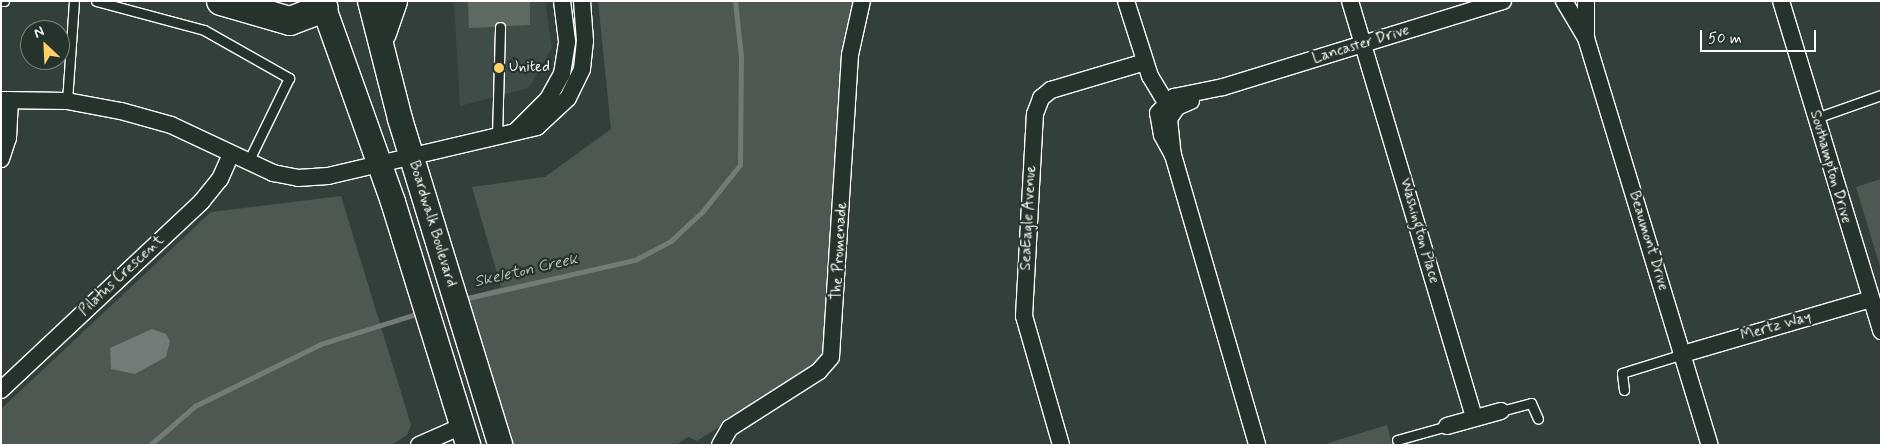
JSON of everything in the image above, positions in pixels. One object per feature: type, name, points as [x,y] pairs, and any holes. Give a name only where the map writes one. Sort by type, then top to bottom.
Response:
[{"type":"highway","points":[[221,1],[290,21],[324,8]]},
{"type":"highway","points":[[382,33],[394,1]]},
{"type":"main road","name":"Boardwalk Boulevard","points":[[370,1],[382,33],[412,157],[443,264],[500,445]]},
{"type":"main road","name":"Boardwalk Boulevard","points":[[324,8],[380,166],[465,435]]},
{"type":"street","points":[[517,130],[548,99],[562,74],[567,48],[562,1]]},
{"type":"street","points":[[1,159],[8,138],[5,100],[68,101],[163,123],[248,162],[298,178],[380,166],[517,130],[537,127],[558,109],[576,83],[585,41],[582,1]]},
{"type":"street","name":"The Promenade","points":[[720,445],[730,428],[819,371],[831,357],[850,55],[862,1]]},
{"type":"street","points":[[1126,1],[1144,62],[1168,107],[1173,155],[1256,427],[1266,445]]},
{"type":"street","name":"Washington Place","points":[[1350,1],[1474,417]]},
{"type":"street","points":[[1564,1],[1586,38]]},
{"type":"street","points":[[1586,1],[1586,38]]},
{"type":"street","name":"Southampton Drive","points":[[1781,1],[1868,300],[1881,331]]},
{"type":"street","name":"Lancaster Drive","points":[[1168,107],[1223,87],[1506,2]]},
{"type":"street","name":"Beaumont Drive","points":[[1586,38],[1710,445]]},
{"type":"street","name":"SeaEagle Avenue","points":[[1061,445],[1024,316],[1035,114],[1041,98],[1051,90],[1144,62]]},
{"type":"street","name":"Pilatus Crescent","points":[[1,390],[202,201],[231,154]]},
{"type":"street","name":"Mertz Way","points":[[1683,354],[1868,300]]},
{"type":"street","points":[[1447,426],[1501,411]]},
{"type":"street","points":[[1256,427],[1257,445]]},
{"type":"street","points":[[419,445],[465,435]]},
{"type":"lane","points":[[96,1],[204,30],[289,78],[248,162]]},
{"type":"lane","points":[[68,101],[76,2]]},
{"type":"lane","points":[[497,136],[500,27]]},
{"type":"lane","points":[[1816,118],[1881,95]]},
{"type":"lane","points":[[1624,390],[1622,373],[1683,354]]},
{"type":"lane","points":[[1501,411],[1531,403],[1538,419]]},
{"type":"lane","points":[[1397,440],[1447,426]]},
{"type":"shaded area","name":"United","points":[[454,1],[545,1],[552,48],[529,88],[460,106]]},
{"type":"shaded area","points":[[598,1],[856,1],[844,53],[825,352],[818,364],[697,441],[688,437],[676,445],[508,445],[465,298],[501,287],[472,187],[545,177],[611,129]]},
{"type":"shaded area","points":[[1881,179],[1881,270],[1856,187]]},
{"type":"shaded area","points":[[341,196],[411,425],[407,435],[392,445],[1,445],[1,409],[211,212]]},
{"type":"shaded area","points":[[152,329],[166,334],[170,341],[166,357],[135,374],[111,369],[110,348]]},
{"type":"shaded area","points":[[1387,425],[1392,445],[1322,445]]},
{"type":"building","points":[[468,1],[530,1],[530,25],[506,26],[500,21],[494,27],[469,28]]},
{"type":"waterway","name":"Skeleton Creek","points":[[463,299],[635,260],[671,241],[703,211],[740,165],[741,57],[735,1]]},
{"type":"waterway","name":"Skeleton Creek","points":[[150,445],[195,406],[321,344],[420,313]]},
{"type":"place","name":"United","points":[[499,68]]}]
